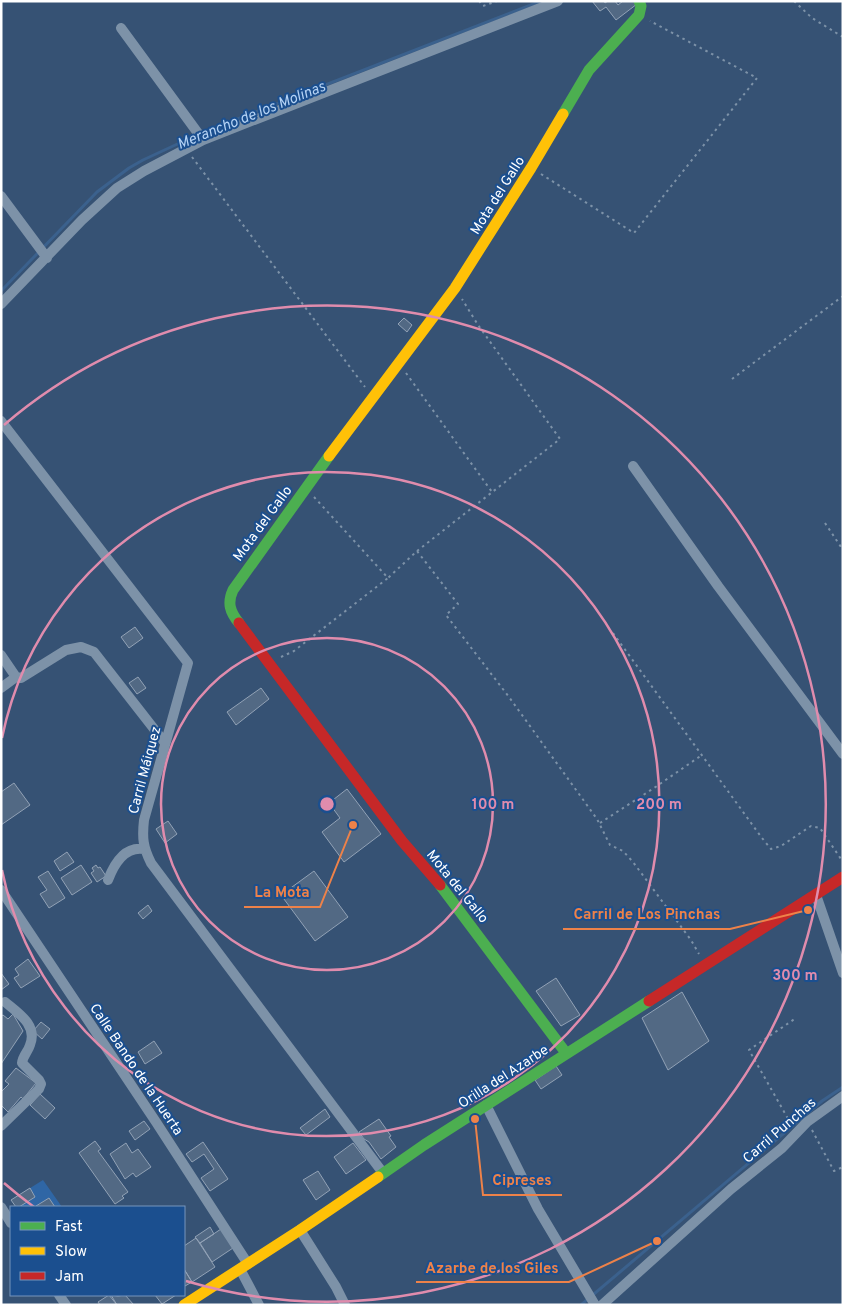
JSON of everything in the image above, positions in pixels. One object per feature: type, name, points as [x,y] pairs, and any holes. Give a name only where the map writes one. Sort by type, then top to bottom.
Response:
[{"type":"street","points":[[1,304],[42,252],[82,220],[117,188],[144,171],[186,149],[201,136],[558,1]]},
{"type":"street","points":[[639,1],[641,6],[639,15]]},
{"type":"street","name":"Mota del Gallo","points":[[566,1053],[447,894],[402,841],[230,611],[229,602],[230,595],[305,488],[455,288],[532,168],[589,70],[639,15]]},
{"type":"street","points":[[121,28],[201,136]]},
{"type":"street","points":[[1,196],[42,252]]},
{"type":"street","name":"Carril Máiquez","points":[[1,421],[188,663],[144,820],[142,835],[144,849],[151,863],[384,1172]]},
{"type":"street","points":[[633,466],[718,586],[843,754]]},
{"type":"street","points":[[1,688],[16,677],[22,678],[66,650],[81,647],[94,652],[165,743]]},
{"type":"street","points":[[1,654],[16,677]]},
{"type":"street","points":[[108,880],[112,870],[123,855],[137,848],[144,849]]},
{"type":"street","name":"Orilla del Azarbe","points":[[184,1305],[566,1053],[843,877]]},
{"type":"street","name":"Calle Bando de la Huerta","points":[[1,890],[156,1122],[244,1266],[259,1305]]},
{"type":"street","points":[[816,895],[843,973]]},
{"type":"street","points":[[1,1126],[39,1089],[41,1084],[22,1063],[32,1039],[29,1026],[25,1019],[5,1002]]},
{"type":"street","name":"Carril Punchas","points":[[602,1305],[734,1187],[782,1148],[807,1122],[843,1096]]},
{"type":"street","points":[[486,1105],[538,1209],[596,1305]]},
{"type":"street","points":[[1,1207],[10,1220]]},
{"type":"street","points":[[300,1230],[336,1287],[345,1305]]},
{"type":"path","points":[[479,1],[483,6],[496,1]]},
{"type":"path","points":[[794,1],[812,18],[843,37]]},
{"type":"path","points":[[532,168],[634,233],[758,78],[639,15]]},
{"type":"path","points":[[186,149],[366,387],[375,394]]},
{"type":"path","points":[[270,663],[294,651],[388,578],[416,551],[560,439],[478,325],[455,288]]},
{"type":"path","points":[[732,379],[843,296]]},
{"type":"path","points":[[399,364],[492,492]]},
{"type":"path","points":[[305,488],[388,578]]},
{"type":"path","points":[[825,523],[843,550]]},
{"type":"path","points":[[416,551],[458,604],[446,615],[509,697],[600,824],[610,845],[623,851],[633,862],[691,940],[705,965]]},
{"type":"path","points":[[613,633],[772,849],[781,846],[811,826],[820,828],[843,862]]},
{"type":"path","points":[[600,824],[702,755]]},
{"type":"path","points":[[791,1121],[749,1050],[796,1018]]},
{"type":"path","points":[[807,1122],[834,1171],[843,1167]]},
{"type":"shaded area","points":[[43,1180],[61,1206],[15,1206],[11,1200]]},
{"type":"building","points":[[592,1],[604,1],[605,3],[615,1],[618,5],[623,1],[635,1],[637,4],[616,20],[606,7],[600,11]]},
{"type":"building","points":[[404,318],[412,325],[407,332],[398,324]]},
{"type":"building","points":[[135,627],[143,638],[129,648],[121,637]]},
{"type":"building","points":[[138,677],[146,688],[137,694],[129,683]]},
{"type":"building","points":[[261,688],[269,699],[236,725],[227,712]]},
{"type":"building","points":[[14,783],[30,805],[1,825],[1,792]]},
{"type":"building","points":[[347,789],[381,834],[344,862],[322,832],[340,818],[329,803]]},
{"type":"building","points":[[168,821],[177,834],[165,843],[156,829]]},
{"type":"building","points":[[67,852],[74,862],[60,871],[54,861]]},
{"type":"building","points":[[81,865],[92,882],[72,895],[61,878]]},
{"type":"building","points":[[96,865],[98,868],[100,867],[106,876],[97,882],[91,873],[94,871],[92,868]]},
{"type":"building","points":[[48,871],[65,898],[49,908],[40,894],[47,890],[38,877]]},
{"type":"building","points":[[314,871],[348,917],[315,941],[281,895]]},
{"type":"building","points":[[148,905],[152,911],[143,919],[138,913]]},
{"type":"building","points":[[28,959],[40,976],[21,988],[14,978],[19,975],[15,969]]},
{"type":"building","points":[[1,973],[9,984],[1,990]]},
{"type":"building","points":[[556,978],[580,1015],[561,1026],[536,991]]},
{"type":"building","points":[[682,992],[709,1041],[668,1070],[642,1018]]},
{"type":"building","points":[[13,1014],[23,1031],[1,1064],[1,1016],[3,1015],[8,1019]]},
{"type":"building","points":[[41,1022],[50,1029],[42,1039],[33,1031]]},
{"type":"building","points":[[154,1041],[162,1053],[145,1064],[138,1052]]},
{"type":"building","points":[[556,1066],[562,1075],[541,1089],[535,1080]]},
{"type":"building","points":[[16,1068],[36,1083],[23,1099],[21,1097],[8,1112],[1,1105],[1,1092],[9,1084],[5,1081]]},
{"type":"building","points":[[40,1094],[55,1108],[45,1119],[30,1105]]},
{"type":"building","points":[[325,1109],[330,1117],[306,1135],[300,1128]]},
{"type":"building","points":[[379,1119],[396,1147],[381,1159],[359,1132]]},
{"type":"building","points":[[144,1121],[150,1129],[135,1140],[129,1131]]},
{"type":"building","points":[[95,1141],[101,1149],[98,1151],[128,1192],[122,1196],[124,1198],[115,1204],[79,1153]]},
{"type":"building","points":[[203,1142],[228,1179],[210,1191],[201,1178],[214,1169],[204,1154],[192,1162],[186,1154]]},
{"type":"building","points":[[126,1143],[132,1153],[138,1149],[151,1167],[136,1177],[133,1173],[125,1179],[110,1154]]},
{"type":"building","points":[[353,1143],[366,1160],[346,1174],[334,1157]]},
{"type":"building","points":[[318,1171],[330,1190],[316,1200],[303,1180]]},
{"type":"building","points":[[30,1188],[35,1197],[21,1206],[15,1206],[11,1200]]},
{"type":"building","points":[[49,1198],[54,1206],[36,1206]]},
{"type":"building","points":[[210,1227],[214,1234],[200,1243],[195,1237]]},
{"type":"building","points":[[221,1229],[233,1248],[212,1262],[200,1243]]},
{"type":"building","points":[[196,1238],[215,1267],[192,1282],[185,1271],[185,1245]]},
{"type":"building","points":[[185,1271],[192,1282],[185,1286]]},
{"type":"building","points":[[110,1296],[117,1305],[100,1305],[98,1302]]},
{"type":"building","points":[[112,1296],[126,1296],[134,1305],[117,1305]]},
{"type":"building","points":[[156,1296],[174,1296],[162,1304]]},
{"type":"waterway","name":"Merancho de los Molinas","points":[[1,291],[97,192],[143,160],[199,134],[541,1]]},
{"type":"waterway","points":[[581,1305],[822,1101],[843,1087]]},
{"type":"traffic: fast","points":[[563,114],[589,70],[639,15],[641,6],[639,1]]},
{"type":"traffic: fast","points":[[239,623],[230,607],[233,590],[329,456]]},
{"type":"traffic: fast","points":[[440,885],[566,1053]]},
{"type":"traffic: fast","points":[[378,1177],[424,1145],[649,1001]]},
{"type":"traffic: slow","points":[[329,456],[455,288],[563,114]]},
{"type":"traffic: slow","points":[[184,1305],[378,1177]]},
{"type":"traffic: jam","points":[[239,623],[402,841],[440,885]]},
{"type":"traffic: jam","points":[[649,1001],[843,877]]},
{"type":"place","name":"La Mota","points":[[353,825]]},
{"type":"place","name":"Carril de Los Pinchas","points":[[808,910]]},
{"type":"place","name":"Cipreses","points":[[475,1119]]},
{"type":"place","name":"Azarbe de los Giles","points":[[657,1241]]}]
